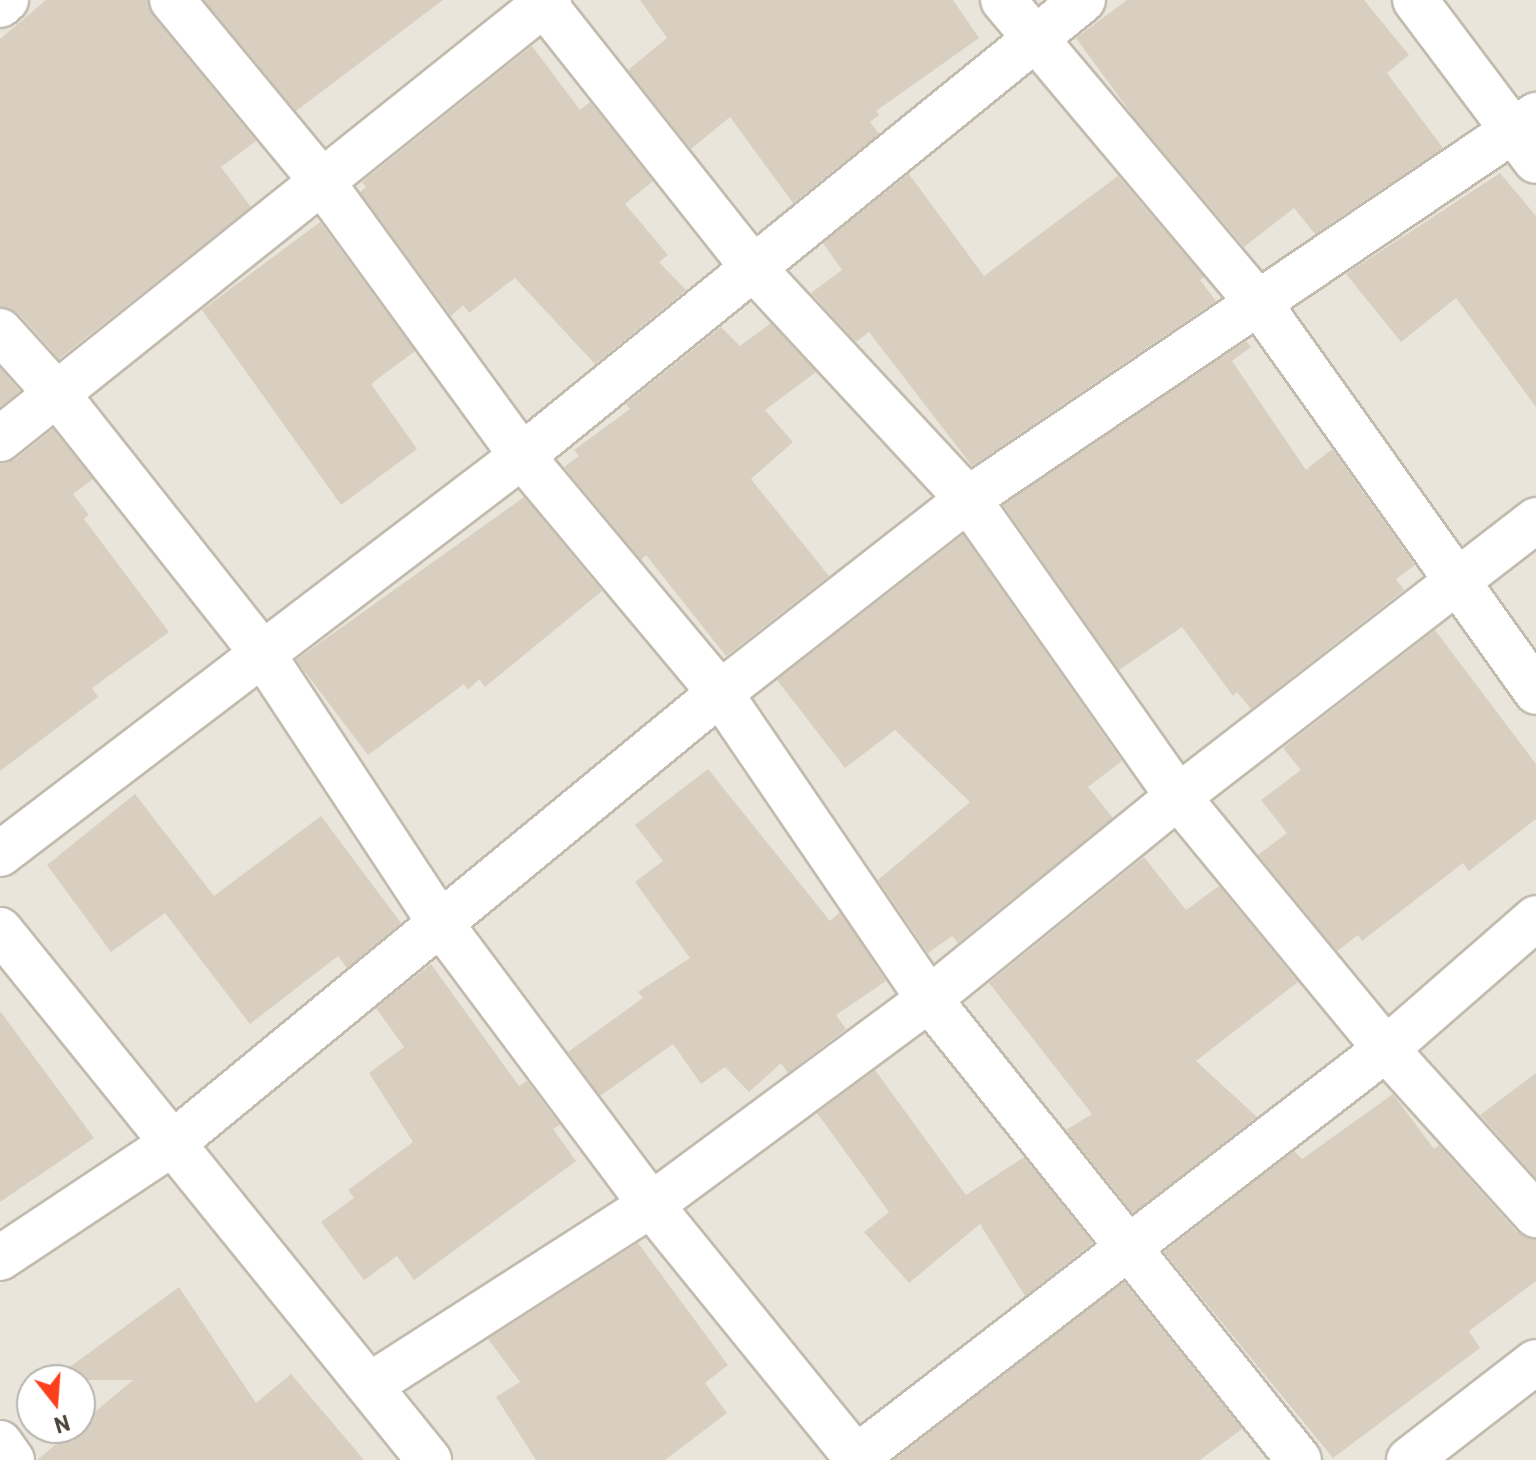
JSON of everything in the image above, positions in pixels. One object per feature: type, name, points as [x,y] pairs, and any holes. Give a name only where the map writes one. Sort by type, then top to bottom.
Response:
[{"type":"street","points":[[0,5],[6,0]]},
{"type":"street","points":[[172,0],[320,179],[522,456],[720,693],[929,999],[1128,1251],[1299,1460]]},
{"type":"street","points":[[1003,0],[1030,38],[1261,306],[1536,692]]},
{"type":"street","points":[[0,854],[522,456],[756,271],[1030,38],[1083,0]]},
{"type":"street","points":[[0,1258],[173,1143],[720,693],[968,499],[1261,306],[1529,136],[1415,0]]},
{"type":"street","points":[[0,439],[545,1],[756,271],[968,499],[1178,797],[1386,1049],[1536,1215]]},
{"type":"street","points":[[0,331],[57,394],[262,653],[441,924],[651,1205],[856,1459],[1386,1049],[1536,918]]},
{"type":"street","points":[[372,1384],[651,1205],[929,999],[1178,797],[1536,520]]},
{"type":"street","points":[[0,930],[372,1384],[429,1460]]},
{"type":"street","points":[[1409,1460],[1536,1362]]},
{"type":"street","points":[[0,1443],[12,1460]]},
{"type":"shaded area","points":[[0,0],[1536,0],[1536,1460],[0,1460]]},
{"type":"building","points":[[46,0],[148,0],[153,16],[256,141],[221,167],[251,207],[59,359],[19,314],[0,307],[0,39]]},
{"type":"building","points":[[204,0],[443,0],[296,111]]},
{"type":"building","points":[[640,0],[953,0],[979,38],[876,111],[879,115],[870,122],[879,134],[793,203],[730,117],[691,149],[628,70],[667,38]]},
{"type":"building","points":[[1127,0],[1364,0],[1409,55],[1387,73],[1443,148],[1315,234],[1294,208],[1244,247],[1133,116],[1076,38]]},
{"type":"building","points":[[532,46],[580,110],[590,102],[653,181],[625,204],[668,255],[659,262],[686,290],[595,364],[515,278],[469,313],[463,305],[451,316],[360,192],[366,187],[362,182]]},
{"type":"building","points":[[1500,173],[1536,216],[1536,407],[1456,298],[1401,342],[1346,274]]},
{"type":"building","points":[[909,174],[984,276],[1118,176],[1204,277],[1200,280],[1216,301],[972,466],[869,332],[856,342],[811,293],[842,270],[823,243]]},
{"type":"building","points":[[320,222],[415,351],[371,384],[417,449],[341,505],[202,310]]},
{"type":"building","points":[[771,323],[816,372],[765,410],[793,442],[751,479],[829,576],[726,656],[646,555],[641,560],[564,467],[579,456],[574,450],[630,409],[626,404],[721,327],[740,346]]},
{"type":"building","points":[[1246,341],[1251,347],[1232,361],[1306,470],[1332,449],[1415,565],[1396,579],[1404,590],[1251,709],[1237,692],[1233,696],[1182,627],[1119,670],[1003,505]]},
{"type":"building","points":[[0,368],[20,391],[0,407]]},
{"type":"building","points":[[53,429],[93,479],[73,494],[89,515],[84,519],[169,632],[92,688],[98,697],[0,771],[0,463],[16,459]]},
{"type":"building","points":[[524,497],[602,591],[485,687],[479,679],[468,690],[464,684],[368,755],[296,660]]},
{"type":"building","points":[[963,535],[1122,761],[1088,787],[1113,818],[958,943],[952,936],[928,953],[878,880],[970,802],[895,730],[845,768],[777,680]]},
{"type":"building","points":[[1435,630],[1536,764],[1536,819],[1469,871],[1463,863],[1362,941],[1358,935],[1337,951],[1258,855],[1287,833],[1261,800],[1301,770],[1283,748]]},
{"type":"building","points":[[708,769],[830,921],[840,912],[886,981],[836,1015],[846,1029],[788,1073],[781,1063],[749,1092],[725,1067],[701,1084],[673,1044],[600,1096],[568,1052],[643,998],[638,992],[690,958],[635,882],[663,861],[635,825]]},
{"type":"building","points":[[135,794],[214,896],[321,816],[401,923],[347,968],[338,956],[250,1024],[165,913],[111,952],[47,865]]},
{"type":"building","points":[[1144,857],[1186,910],[1219,886],[1298,982],[1196,1061],[1257,1117],[1133,1213],[1066,1130],[1092,1114],[989,983]]},
{"type":"building","points":[[431,964],[519,1086],[527,1081],[560,1125],[553,1129],[576,1161],[414,1280],[397,1256],[364,1280],[321,1222],[354,1198],[348,1190],[413,1142],[369,1073],[404,1047],[376,1008]]},
{"type":"building","points":[[0,1011],[94,1138],[0,1202]]},
{"type":"building","points":[[875,1070],[966,1195],[1024,1157],[1093,1243],[1025,1296],[980,1224],[909,1283],[864,1232],[889,1212],[817,1113]]},
{"type":"building","points":[[1536,1073],[1536,1178],[1480,1115]]},
{"type":"building","points":[[1393,1094],[1434,1149],[1439,1145],[1517,1232],[1536,1239],[1536,1281],[1469,1331],[1480,1348],[1333,1458],[1164,1252],[1294,1151],[1302,1159]]},
{"type":"building","points":[[638,1243],[728,1365],[705,1383],[727,1413],[665,1460],[536,1460],[496,1397],[520,1382],[488,1339]]},
{"type":"building","points":[[1124,1282],[1242,1429],[1200,1460],[894,1460]]},
{"type":"building","points":[[179,1287],[256,1403],[291,1374],[364,1460],[37,1460],[56,1444],[96,1444],[96,1411],[133,1380],[96,1380],[96,1364],[74,1364]]}]
